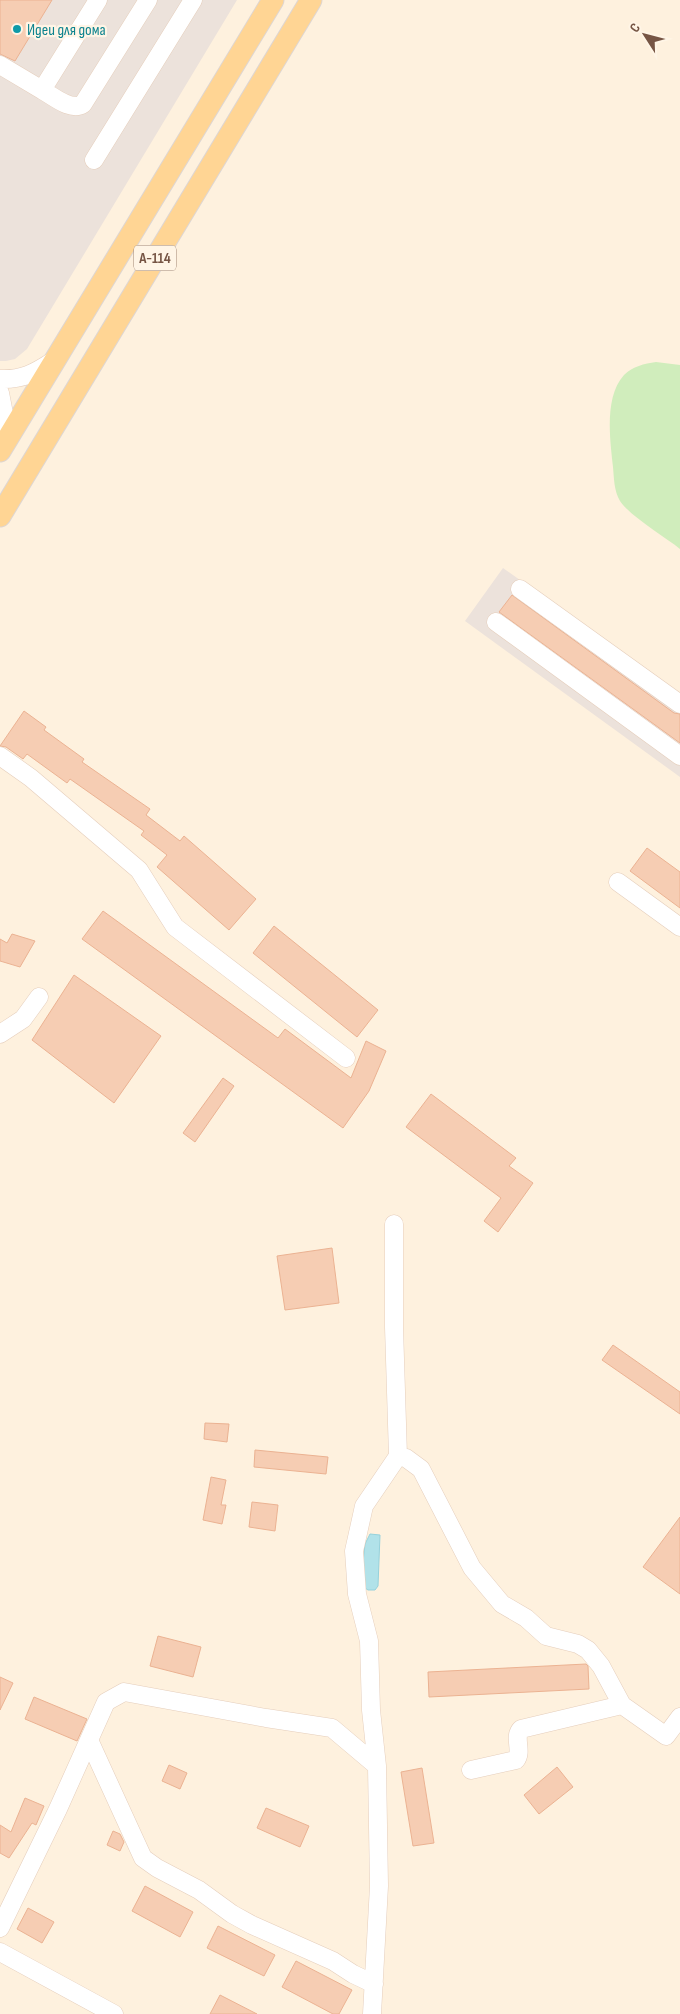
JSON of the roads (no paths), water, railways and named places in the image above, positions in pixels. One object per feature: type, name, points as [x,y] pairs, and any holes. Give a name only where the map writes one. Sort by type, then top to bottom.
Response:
[{"type":"main road","name":"А-114","points":[[0,451],[273,0]]},
{"type":"main road","name":"А-114","points":[[0,516],[311,0]]},
{"type":"street","points":[[42,90],[98,0]]},
{"type":"street","points":[[0,66],[72,107],[78,107],[83,104],[148,0]]},
{"type":"street","points":[[94,160],[193,0]]},
{"type":"street","points":[[0,379],[11,379],[32,374],[53,361]]},
{"type":"street","points":[[0,393],[5,419],[0,451]]},
{"type":"street","points":[[520,589],[680,704]]},
{"type":"street","points":[[496,622],[680,756]]},
{"type":"street","points":[[0,756],[31,778],[139,870],[175,927],[346,1058]]},
{"type":"street","points":[[618,882],[680,927]]},
{"type":"street","points":[[0,1034],[23,1020],[39,997]]},
{"type":"street","points":[[372,2014],[379,1886],[377,1766],[371,1710],[369,1641],[357,1594],[354,1551],[364,1506],[398,1456],[394,1327],[394,1224]]},
{"type":"street","points":[[398,1456],[406,1458],[421,1469],[472,1568],[502,1604],[526,1618],[546,1636],[578,1644],[588,1650],[601,1666],[622,1706],[666,1736],[680,1717]]},
{"type":"street","points":[[0,1928],[106,1702],[124,1692],[332,1728],[377,1766]]},
{"type":"street","points":[[472,1770],[516,1760],[519,1754],[518,1734],[522,1729],[622,1706]]},
{"type":"street","points":[[89,1740],[143,1858],[157,1868],[200,1890],[232,1914],[252,1926],[333,1961],[352,1974],[374,1984]]},
{"type":"street","points":[[0,1952],[114,2014]]},
{"type":"water","points":[[370,1534],[380,1535],[378,1586],[375,1590],[368,1590],[362,1586],[361,1581],[365,1544]]},
{"type":"place","name":"Идеи для дома","points":[[17,29]]}]
